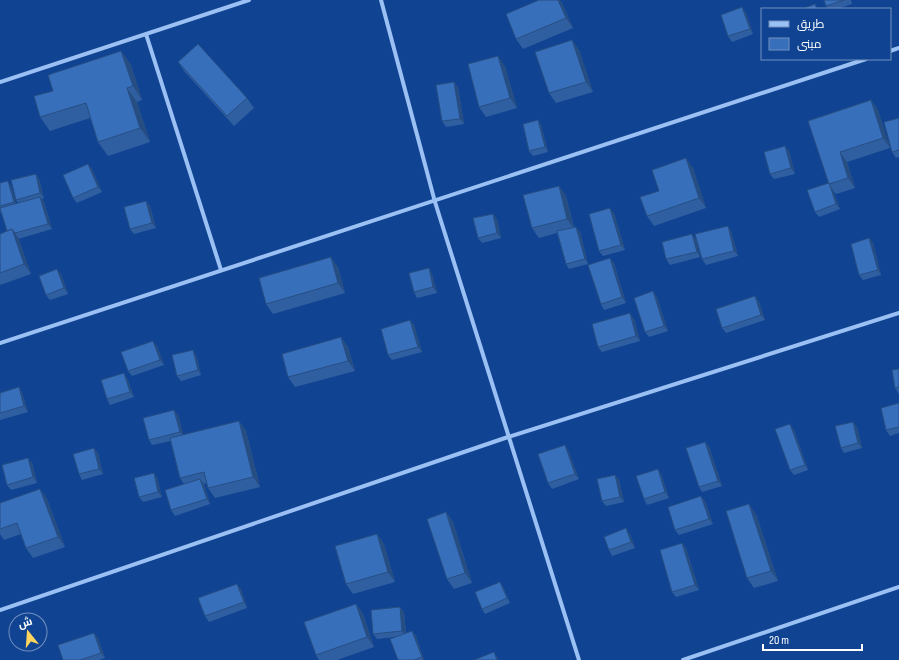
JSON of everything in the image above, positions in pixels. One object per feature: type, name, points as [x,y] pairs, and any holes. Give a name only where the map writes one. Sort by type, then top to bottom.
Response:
[{"type":"street","points":[[0,82],[248,0]]},
{"type":"street","points":[[381,0],[435,202],[578,660]]},
{"type":"street","points":[[146,34],[222,270]]},
{"type":"street","points":[[0,343],[435,202],[863,60]]},
{"type":"street","points":[[0,610],[508,437],[899,313]]},
{"type":"street","points":[[683,660],[899,587]]},
{"type":"building","points":[[539,0],[558,0],[566,18],[516,39],[506,14]]},
{"type":"building","points":[[824,0],[844,0],[826,6]]},
{"type":"building","points":[[815,4],[817,8],[805,8]]},
{"type":"building","points":[[742,7],[750,29],[728,36],[721,15]]},
{"type":"building","points":[[572,40],[586,82],[549,93],[535,52]]},
{"type":"building","points":[[198,44],[247,98],[227,116],[178,62]]},
{"type":"building","points":[[121,51],[133,86],[127,88],[140,128],[98,142],[86,103],[40,117],[34,96],[53,91],[48,75]]},
{"type":"building","points":[[498,56],[510,98],[479,107],[468,64]]},
{"type":"building","points":[[454,82],[460,119],[442,121],[436,85]]},
{"type":"building","points":[[871,100],[883,138],[840,152],[848,178],[829,184],[808,121]]},
{"type":"building","points":[[899,118],[899,150],[892,152],[884,122]]},
{"type":"building","points":[[538,120],[545,147],[529,151],[523,124]]},
{"type":"building","points":[[785,146],[791,168],[770,174],[764,152]]},
{"type":"building","points":[[686,158],[699,198],[647,216],[640,197],[659,191],[652,170]]},
{"type":"building","points":[[88,164],[98,187],[73,198],[63,175]]},
{"type":"building","points":[[36,174],[40,193],[16,200],[11,180]]},
{"type":"building","points":[[8,181],[14,202],[0,206],[0,183]]},
{"type":"building","points":[[829,183],[836,204],[815,212],[807,190]]},
{"type":"building","points":[[559,186],[567,219],[532,228],[523,195]]},
{"type":"building","points":[[40,197],[48,224],[15,233],[12,229],[7,231],[0,208]]},
{"type":"building","points":[[146,201],[152,223],[130,229],[124,207]]},
{"type":"building","points":[[610,208],[621,245],[599,251],[589,214]]},
{"type":"building","points":[[493,214],[497,233],[478,238],[473,218]]},
{"type":"building","points":[[728,226],[734,251],[702,259],[695,234]]},
{"type":"building","points":[[576,227],[585,259],[566,264],[557,231]]},
{"type":"building","points":[[12,229],[24,264],[0,273],[0,234]]},
{"type":"building","points":[[692,234],[697,252],[666,259],[662,242]]},
{"type":"building","points":[[869,238],[878,270],[859,275],[851,244]]},
{"type":"building","points":[[331,257],[338,283],[266,304],[259,278]]},
{"type":"building","points":[[610,258],[622,297],[601,304],[588,265]]},
{"type":"building","points":[[429,268],[433,287],[414,292],[409,273]]},
{"type":"building","points":[[57,269],[64,288],[46,295],[39,276]]},
{"type":"building","points":[[653,291],[664,326],[645,332],[634,298]]},
{"type":"building","points":[[755,296],[761,315],[722,328],[716,309]]},
{"type":"building","points":[[630,313],[636,336],[598,347],[592,324]]},
{"type":"building","points":[[410,320],[418,347],[388,355],[381,329]]},
{"type":"building","points":[[341,337],[348,361],[288,377],[282,354]]},
{"type":"building","points":[[153,341],[160,360],[128,371],[121,352]]},
{"type":"building","points":[[193,350],[198,370],[177,376],[172,355]]},
{"type":"building","points":[[899,369],[899,387],[895,388],[892,370]]},
{"type":"building","points":[[124,373],[130,392],[107,399],[101,380]]},
{"type":"building","points":[[19,387],[24,406],[0,413],[0,393]]},
{"type":"building","points":[[899,403],[899,427],[886,430],[881,408]]},
{"type":"building","points":[[174,410],[180,432],[149,440],[143,418]]},
{"type":"building","points":[[239,421],[253,477],[208,488],[204,472],[180,478],[170,438]]},
{"type":"building","points":[[853,422],[858,443],[841,448],[835,426]]},
{"type":"building","points":[[790,424],[805,465],[790,470],[775,429]]},
{"type":"building","points":[[705,442],[718,481],[699,487],[686,448]]},
{"type":"building","points":[[565,445],[575,474],[548,483],[538,454]]},
{"type":"building","points":[[94,448],[99,469],[79,474],[73,454]]},
{"type":"building","points":[[28,458],[33,477],[7,485],[2,465]]},
{"type":"building","points":[[658,469],[665,492],[644,499],[636,476]]},
{"type":"building","points":[[154,473],[158,492],[139,497],[134,478]]},
{"type":"building","points":[[615,475],[620,497],[602,501],[597,479]]},
{"type":"building","points":[[200,479],[207,499],[171,510],[165,490]]},
{"type":"building","points":[[40,489],[58,537],[26,548],[17,523],[0,529],[0,503]]},
{"type":"building","points":[[701,496],[709,519],[675,530],[668,507]]},
{"type":"building","points":[[749,504],[771,571],[747,578],[726,511]]},
{"type":"building","points":[[446,512],[465,573],[447,579],[427,519]]},
{"type":"building","points":[[626,528],[631,542],[609,550],[604,537]]},
{"type":"building","points":[[377,534],[388,572],[346,584],[335,546]]},
{"type":"building","points":[[682,543],[695,585],[672,592],[660,550]]},
{"type":"building","points":[[500,582],[507,598],[482,609],[475,592]]},
{"type":"building","points":[[237,584],[244,602],[205,616],[198,598]]},
{"type":"building","points":[[356,604],[367,637],[316,655],[304,622]]},
{"type":"building","points":[[400,607],[402,631],[373,634],[371,610]]},
{"type":"building","points":[[412,631],[422,657],[414,660],[398,660],[390,639]]},
{"type":"building","points":[[94,633],[101,653],[80,660],[63,660],[58,645]]},
{"type":"building","points":[[494,652],[497,660],[474,660]]}]
